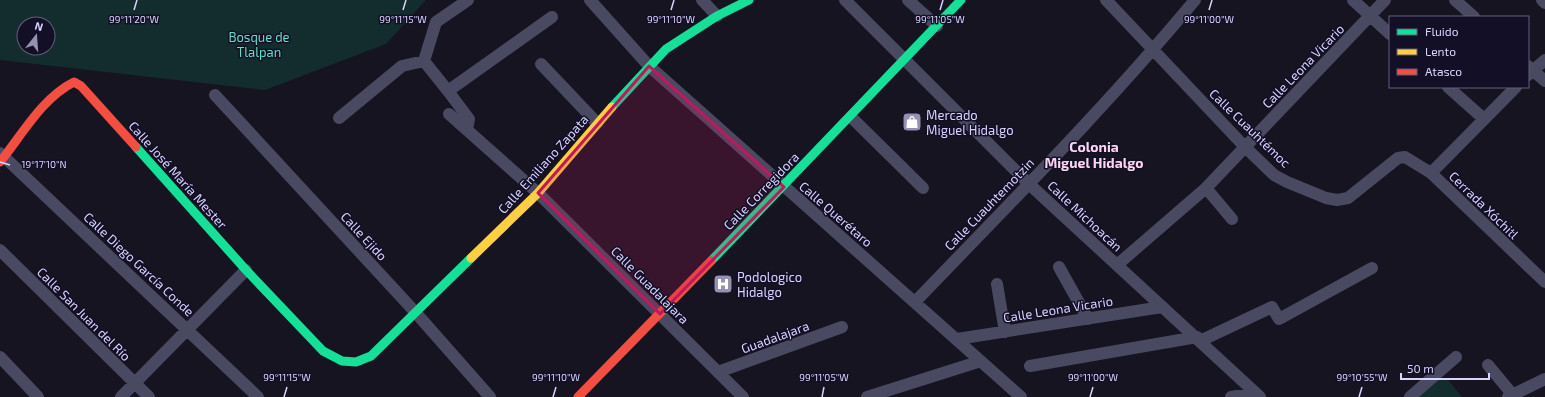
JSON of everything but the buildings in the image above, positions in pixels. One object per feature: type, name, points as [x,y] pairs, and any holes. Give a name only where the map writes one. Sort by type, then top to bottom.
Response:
[{"type":"street","points":[[424,60],[436,22],[468,0]]},
{"type":"street","name":"Calle Querétaro","points":[[590,0],[649,66],[1021,397]]},
{"type":"street","points":[[702,0],[717,16]]},
{"type":"street","name":"Calle Emiliano Zapata","points":[[342,361],[356,362],[371,356],[416,313],[538,193],[597,123],[666,49],[717,16],[747,0]]},
{"type":"street","name":"Calle Michoacán","points":[[845,0],[1029,184],[1258,395]]},
{"type":"street","points":[[908,0],[937,26]]},
{"type":"street","name":"Calle Corregidora","points":[[578,397],[784,187],[961,0]]},
{"type":"street","name":"Calle Cuauhtémoc","points":[[1106,0],[1245,147],[1274,175],[1286,182],[1326,198],[1337,200],[1348,198],[1398,158]]},
{"type":"street","name":"Calle Cuauhtemotzin","points":[[914,302],[1029,184],[1154,50],[1195,0]]},
{"type":"street","points":[[1353,0],[1389,33]]},
{"type":"street","name":"Calle Leona Vicario","points":[[1117,265],[1206,188],[1385,0]]},
{"type":"street","points":[[1455,0],[1473,16]]},
{"type":"street","points":[[1542,0],[1545,3]]},
{"type":"street","points":[[448,91],[552,16]]},
{"type":"street","points":[[424,60],[469,119],[467,130]]},
{"type":"street","points":[[339,118],[402,66],[424,60]]},
{"type":"street","points":[[1545,60],[1530,71],[1545,81]]},
{"type":"street","points":[[541,64],[597,123]]},
{"type":"street","name":"Calle José María Mester","points":[[1,157],[49,102],[67,84],[74,82],[81,86],[246,270],[323,351],[342,361]]},
{"type":"street","points":[[1449,88],[1484,119]]},
{"type":"street","points":[[1431,173],[1515,88]]},
{"type":"street","name":"Calle Ejido","points":[[215,95],[416,313],[490,397]]},
{"type":"street","name":"Calle Guadalajara","points":[[449,114],[538,193],[743,397]]},
{"type":"street","points":[[851,117],[923,188]]},
{"type":"street","name":"Calle Diego García Conde","points":[[1,157],[258,397]]},
{"type":"street","name":"Cerrada Xóchitl","points":[[1398,158],[1405,157],[1412,160],[1431,173],[1545,282]]},
{"type":"street","points":[[1206,188],[1232,219]]},
{"type":"street","name":"Calle San Juan del Río","points":[[0,250],[149,397]]},
{"type":"street","points":[[1059,267],[1088,319]]},
{"type":"street","points":[[1030,366],[1198,339],[1272,306],[1279,319],[1372,268]]},
{"type":"street","points":[[121,397],[246,270]]},
{"type":"street","points":[[997,284],[1005,332]]},
{"type":"street","name":"Calle Leona Vicario","points":[[957,339],[1162,307]]},
{"type":"street","name":"Guadalajara","points":[[718,372],[842,327]]},
{"type":"street","points":[[0,356],[38,397]]},
{"type":"street","points":[[1410,397],[1456,357]]},
{"type":"street","points":[[867,397],[982,361]]},
{"type":"street","points":[[1488,366],[1510,396],[1545,379]]},
{"type":"street","points":[[1231,397],[1258,395]]},
{"type":"highlighted area","points":[[649,66],[784,187],[660,314],[538,193]]},
{"type":"green space","name":"Bosque de Tlalpan","points":[[0,0],[426,0],[386,44],[265,90],[0,60]]},
{"type":"green space","points":[[1441,378],[1449,381],[1462,397],[1418,397]]},
{"type":"traffic: fast","points":[[612,107],[666,49],[717,16],[749,0]]},
{"type":"traffic: fast","points":[[711,261],[961,0]]},
{"type":"traffic: fast","points":[[136,147],[246,270],[323,351],[342,361],[356,362],[371,356],[471,258]]},
{"type":"traffic: slow","points":[[471,258],[538,193],[612,107]]},
{"type":"traffic: jam","points":[[0,162],[42,107],[52,97],[74,82],[81,86],[136,147]]},
{"type":"traffic: jam","points":[[578,397],[711,261]]},
{"type":"place","name":"Mercado Miguel Hidalgo","points":[[912,122]]},
{"type":"place","name":"Podologico Hidalgo","points":[[723,284]]},
{"type":"district","name":"Colonia Miguel Hidalgo","points":[[1094,156]]}]
